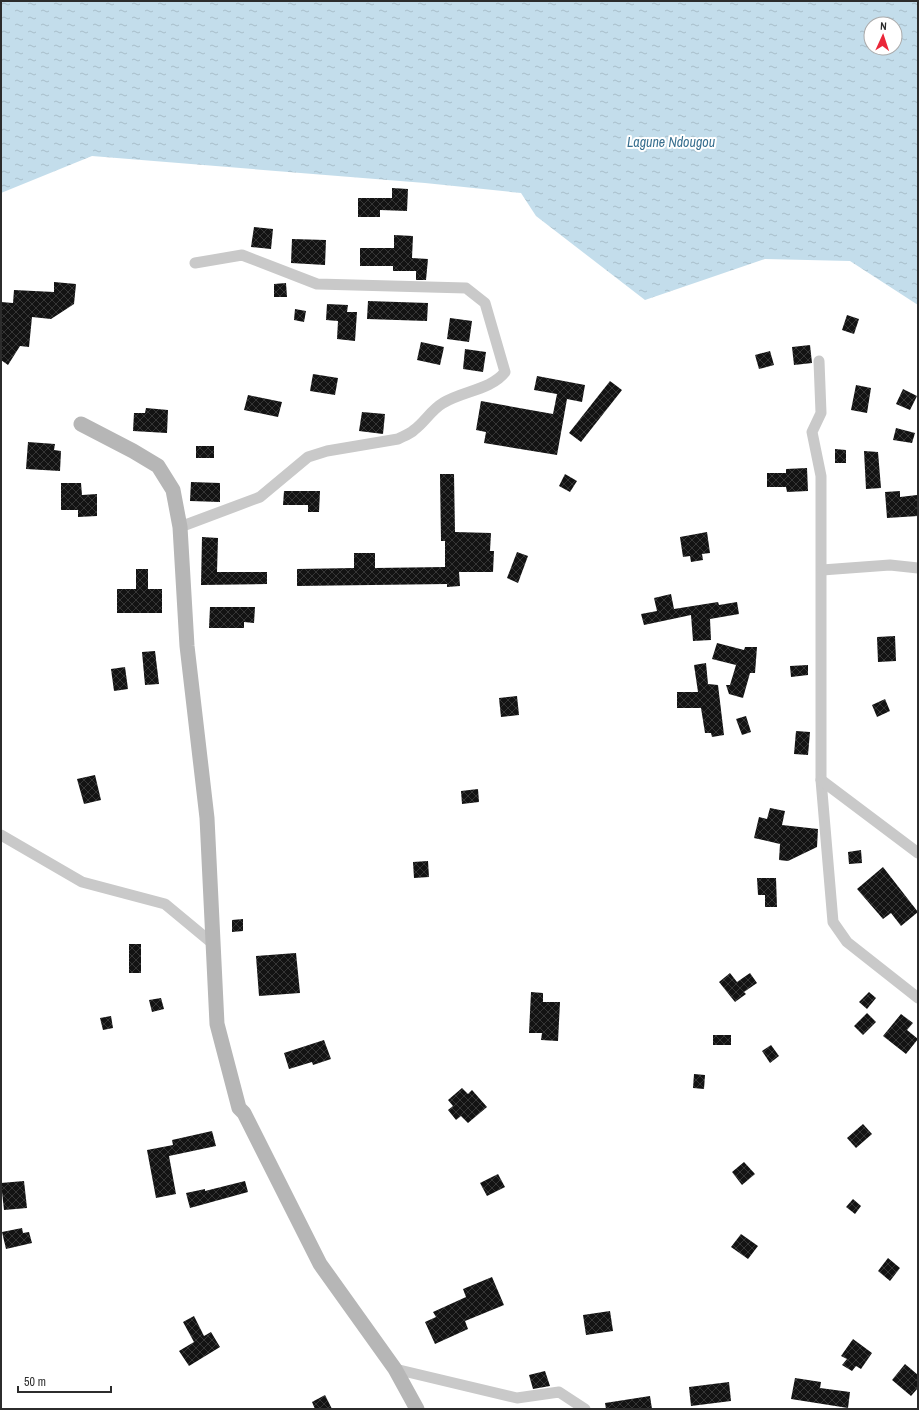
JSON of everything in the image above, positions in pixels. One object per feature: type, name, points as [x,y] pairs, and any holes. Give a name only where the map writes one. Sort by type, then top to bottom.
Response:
[{"type":"street","points":[[180,527],[260,497],[298,464],[308,458],[327,451],[403,437],[415,430],[435,407],[445,401],[498,380],[505,372],[485,303],[466,288],[317,284],[242,255],[194,263]]},
{"type":"street","points":[[819,361],[821,413],[812,432],[821,476],[821,780],[833,922],[847,942],[918,998]]},
{"type":"street","points":[[81,424],[158,466],[173,490],[180,527],[187,646],[207,818],[217,1024],[239,1108],[244,1113],[320,1264],[395,1369],[417,1409]]},
{"type":"street","points":[[822,570],[890,565],[918,568]]},
{"type":"street","points":[[821,780],[918,853]]},
{"type":"street","points":[[1,834],[82,882],[165,904],[212,943]]},
{"type":"street","points":[[395,1369],[517,1398],[559,1392],[585,1409]]},
{"type":"water","name":"Lagune Ndougou","points":[[1,1],[918,1],[918,305],[850,261],[765,259],[645,300],[536,216],[521,193],[425,183],[92,156],[1,193]]},
{"type":"building","points":[[392,188],[408,189],[407,211],[380,210],[380,217],[358,217],[358,198],[392,198]]},
{"type":"building","points":[[254,227],[273,229],[271,249],[251,247]]},
{"type":"building","points":[[394,235],[413,236],[412,258],[428,259],[426,280],[416,280],[416,271],[393,271],[393,266],[360,266],[360,248],[394,248]]},
{"type":"building","points":[[292,239],[326,240],[325,265],[291,263]]},
{"type":"building","points":[[54,282],[76,284],[74,304],[51,319],[32,317],[29,347],[20,346],[8,365],[1,360],[1,302],[13,303],[14,290],[54,292]]},
{"type":"building","points":[[286,283],[287,297],[274,297],[274,284]]},
{"type":"building","points":[[368,301],[428,303],[427,321],[367,319]]},
{"type":"building","points":[[327,304],[348,305],[347,312],[357,312],[355,341],[337,339],[338,321],[326,320]]},
{"type":"building","points":[[295,309],[306,311],[304,322],[294,320]]},
{"type":"building","points":[[847,315],[859,319],[854,334],[842,330]]},
{"type":"building","points":[[450,318],[472,321],[469,342],[447,339]]},
{"type":"building","points":[[421,342],[444,347],[440,365],[417,360]]},
{"type":"building","points":[[810,345],[812,363],[794,365],[792,347]]},
{"type":"building","points":[[465,349],[486,352],[483,372],[463,369]]},
{"type":"building","points":[[770,351],[774,365],[759,369],[755,355]]},
{"type":"building","points":[[313,374],[338,378],[335,395],[310,391]]},
{"type":"building","points":[[537,376],[585,385],[582,402],[567,399],[557,455],[484,443],[486,432],[476,430],[481,401],[553,414],[557,394],[534,390]]},
{"type":"building","points":[[610,381],[622,390],[581,442],[569,433]]},
{"type":"building","points":[[856,385],[871,388],[867,413],[851,410]]},
{"type":"building","points":[[903,389],[917,396],[910,410],[896,404]]},
{"type":"building","points":[[248,395],[282,402],[278,417],[244,410]]},
{"type":"building","points":[[146,408],[168,410],[167,433],[133,431],[134,413],[145,413]]},
{"type":"building","points":[[362,412],[385,414],[383,434],[359,431]]},
{"type":"building","points":[[896,428],[915,433],[912,443],[893,440]]},
{"type":"building","points":[[28,442],[55,444],[54,450],[61,451],[60,471],[26,469]]},
{"type":"building","points":[[196,446],[214,446],[214,458],[196,458]]},
{"type":"building","points":[[835,449],[846,450],[846,463],[835,463]]},
{"type":"building","points":[[864,451],[878,452],[881,488],[866,489]]},
{"type":"building","points":[[807,468],[808,491],[787,492],[786,487],[767,487],[767,473],[786,473],[786,469]]},
{"type":"building","points":[[440,474],[454,474],[455,532],[491,533],[490,551],[494,551],[493,572],[459,572],[460,586],[447,587],[447,584],[297,586],[297,569],[354,568],[354,553],[375,553],[375,568],[445,567],[445,541],[441,541]]},
{"type":"building","points":[[565,474],[577,481],[570,492],[559,486]]},
{"type":"building","points":[[191,482],[220,483],[220,502],[190,501]]},
{"type":"building","points":[[61,483],[81,483],[82,495],[97,494],[97,516],[78,517],[78,510],[61,510]]},
{"type":"building","points":[[284,491],[320,491],[319,512],[308,512],[308,505],[283,505]]},
{"type":"building","points":[[900,491],[900,497],[917,495],[918,516],[887,518],[885,492]]},
{"type":"building","points":[[707,532],[710,553],[702,554],[703,560],[691,562],[690,556],[683,557],[680,537]]},
{"type":"building","points":[[202,537],[218,538],[217,572],[267,572],[267,584],[201,585]]},
{"type":"building","points":[[517,552],[528,556],[518,583],[507,578]]},
{"type":"building","points":[[136,569],[148,569],[148,589],[162,589],[162,613],[117,613],[117,589],[136,589]]},
{"type":"building","points":[[671,594],[674,609],[718,602],[719,605],[737,602],[739,614],[710,619],[711,640],[693,641],[691,615],[644,625],[641,614],[657,611],[654,598]]},
{"type":"building","points":[[210,607],[255,607],[254,623],[244,622],[244,628],[209,628]]},
{"type":"building","points":[[895,636],[896,661],[878,662],[877,637]]},
{"type":"building","points":[[717,643],[744,650],[745,647],[757,647],[755,673],[750,673],[743,698],[729,694],[726,685],[730,685],[736,665],[712,659]]},
{"type":"building","points":[[155,651],[159,684],[145,685],[142,652]]},
{"type":"building","points":[[706,663],[708,684],[718,685],[724,735],[712,737],[711,733],[705,733],[701,708],[677,708],[677,692],[698,692],[694,665]]},
{"type":"building","points":[[808,665],[808,675],[791,677],[790,666]]},
{"type":"building","points":[[125,667],[128,689],[114,691],[111,669]]},
{"type":"building","points":[[517,696],[519,715],[501,717],[499,698]]},
{"type":"building","points":[[885,699],[890,711],[877,717],[872,705]]},
{"type":"building","points":[[746,716],[751,732],[742,735],[736,719]]},
{"type":"building","points":[[796,731],[810,732],[808,755],[794,754]]},
{"type":"building","points":[[95,775],[101,800],[84,804],[77,779]]},
{"type":"building","points":[[478,789],[479,802],[462,804],[461,791]]},
{"type":"building","points":[[770,808],[785,811],[782,825],[818,829],[817,847],[788,861],[779,860],[780,844],[754,838],[759,817],[767,819]]},
{"type":"building","points":[[861,850],[862,863],[849,864],[848,852]]},
{"type":"building","points":[[428,861],[429,877],[414,878],[413,862]]},
{"type":"building","points":[[883,867],[918,912],[901,926],[891,913],[883,919],[857,889]]},
{"type":"building","points":[[757,878],[776,878],[777,907],[765,907],[765,895],[758,895]]},
{"type":"building","points":[[243,919],[243,931],[232,932],[232,920]]},
{"type":"building","points":[[129,944],[141,944],[141,973],[129,973]]},
{"type":"building","points":[[296,953],[300,993],[259,996],[256,956]]},
{"type":"building","points":[[730,973],[737,982],[750,973],[757,983],[744,992],[746,994],[735,1002],[719,982]]},
{"type":"building","points":[[531,992],[543,993],[543,1002],[560,1002],[558,1041],[541,1040],[542,1033],[529,1033]]},
{"type":"building","points":[[869,992],[876,998],[867,1009],[859,1002]]},
{"type":"building","points":[[161,998],[164,1009],[152,1012],[149,1000]]},
{"type":"building","points":[[867,1013],[876,1022],[863,1035],[854,1026]]},
{"type":"building","points":[[901,1014],[913,1023],[907,1030],[918,1039],[906,1054],[883,1036]]},
{"type":"building","points":[[111,1016],[113,1028],[103,1030],[100,1018]]},
{"type":"building","points":[[713,1035],[731,1035],[731,1045],[713,1045]]},
{"type":"building","points":[[324,1040],[331,1059],[313,1065],[312,1062],[289,1069],[284,1053]]},
{"type":"building","points":[[771,1045],[779,1056],[770,1063],[762,1051]]},
{"type":"building","points":[[694,1074],[705,1075],[704,1089],[693,1088]]},
{"type":"building","points":[[462,1088],[468,1094],[472,1090],[487,1107],[468,1123],[461,1116],[456,1120],[448,1110],[453,1106],[448,1100]]},
{"type":"building","points":[[863,1124],[872,1134],[856,1148],[847,1138]]},
{"type":"building","points":[[212,1131],[216,1146],[169,1156],[176,1194],[156,1198],[147,1150],[173,1145],[172,1140]]},
{"type":"building","points":[[744,1162],[755,1174],[742,1185],[732,1172]]},
{"type":"building","points":[[498,1174],[505,1187],[487,1196],[480,1183]]},
{"type":"building","points":[[24,1181],[27,1208],[4,1210],[1,1183]]},
{"type":"building","points":[[245,1181],[248,1192],[190,1208],[186,1193],[205,1189],[205,1191]]},
{"type":"building","points":[[853,1199],[861,1206],[855,1214],[846,1207]]},
{"type":"building","points":[[22,1228],[23,1233],[29,1232],[32,1243],[6,1249],[2,1232]]},
{"type":"building","points":[[741,1234],[758,1246],[748,1259],[731,1247]]},
{"type":"building","points":[[888,1258],[900,1268],[890,1281],[878,1271]]},
{"type":"building","points":[[492,1277],[504,1305],[465,1321],[468,1329],[435,1344],[425,1322],[436,1317],[433,1312],[466,1297],[463,1289]]},
{"type":"building","points":[[610,1311],[613,1331],[586,1335],[583,1315]]},
{"type":"building","points":[[194,1316],[204,1336],[211,1332],[220,1347],[189,1366],[179,1351],[194,1342],[183,1322]]},
{"type":"building","points":[[853,1339],[872,1353],[861,1369],[856,1366],[852,1371],[842,1365],[847,1359],[841,1356]]},
{"type":"building","points":[[905,1364],[918,1375],[918,1388],[911,1396],[892,1380]]},
{"type":"building","points":[[545,1371],[550,1386],[533,1389],[529,1375]]},
{"type":"building","points":[[795,1378],[821,1382],[820,1388],[850,1392],[848,1408],[791,1399]]},
{"type":"building","points":[[729,1382],[731,1401],[691,1406],[689,1387]]},
{"type":"building","points":[[325,1395],[332,1409],[315,1409],[312,1402]]},
{"type":"building","points":[[650,1396],[652,1409],[606,1409],[605,1403]]}]
